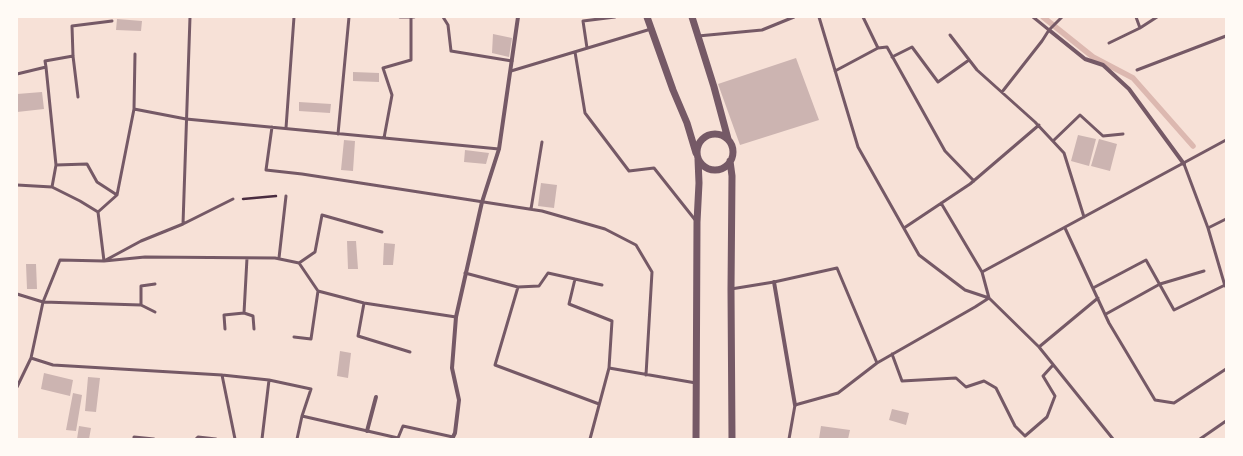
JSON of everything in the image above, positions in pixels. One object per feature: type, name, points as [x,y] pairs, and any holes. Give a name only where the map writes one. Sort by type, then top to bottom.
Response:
[{"type":"street","points":[[453,438],[455,433],[458,400],[452,368],[456,317],[482,202],[499,149],[518,17]]},
{"type":"street","points":[[647,17],[673,90],[687,123],[697,156],[706,168],[711,170],[722,169],[730,162],[733,147],[728,139],[714,86],[692,17]]},
{"type":"street","points":[[1049,30],[1085,59],[1102,65],[1129,89],[1184,164]]},
{"type":"street","points":[[696,439],[697,222],[699,183],[697,156],[698,146],[700,141],[710,134],[723,135],[728,139]]},
{"type":"street","points":[[730,162],[732,176],[732,439]]},
{"type":"street","points":[[774,282],[795,405]]},
{"type":"street","points":[[367,431],[376,398]]},
{"type":"lane","points":[[183,224],[190,17]]},
{"type":"lane","points":[[286,128],[294,17]]},
{"type":"lane","points":[[338,134],[349,17]]},
{"type":"lane","points":[[384,138],[392,95],[383,68],[411,60],[413,17],[400,17]]},
{"type":"lane","points":[[443,17],[448,24],[451,51],[512,61]]},
{"type":"lane","points":[[587,48],[583,21],[615,17]]},
{"type":"lane","points":[[698,36],[762,30],[794,17]]},
{"type":"lane","points":[[819,17],[858,147],[919,256],[965,290],[989,298],[1039,347],[1113,439]]},
{"type":"lane","points":[[863,17],[878,48]]},
{"type":"lane","points":[[1033,17],[1049,30]]},
{"type":"lane","points":[[1002,92],[1049,30],[1062,17]]},
{"type":"lane","points":[[1136,17],[1140,28]]},
{"type":"lane","points":[[1108,43],[1140,28],[1157,17]]},
{"type":"lane","points":[[78,97],[73,56],[72,26],[112,21]]},
{"type":"lane","points":[[511,71],[651,29]]},
{"type":"lane","points":[[950,35],[977,70],[1039,125],[1064,153],[1084,217]]},
{"type":"lane","points":[[1136,70],[1226,36]]},
{"type":"lane","points":[[835,71],[878,48],[887,47],[945,151],[974,181]]},
{"type":"lane","points":[[892,57],[912,48],[938,82],[969,60]]},
{"type":"lane","points":[[575,52],[585,113],[629,171],[654,168],[697,222]]},
{"type":"lane","points":[[98,212],[117,194],[134,110],[135,54]]},
{"type":"lane","points":[[52,187],[56,165],[45,61],[73,56]]},
{"type":"lane","points":[[17,74],[46,67]]},
{"type":"lane","points":[[134,110],[186,119],[499,149]]},
{"type":"lane","points":[[1053,141],[1080,115],[1103,136],[1123,134]]},
{"type":"lane","points":[[904,228],[974,181],[1039,125]]},
{"type":"lane","points":[[272,127],[266,170],[302,174],[542,211],[605,228],[636,245],[652,272],[646,374]]},
{"type":"lane","points":[[982,272],[1226,140]]},
{"type":"lane","points":[[531,209],[542,142]]},
{"type":"lane","points":[[56,165],[87,164],[97,182],[117,194]]},
{"type":"lane","points":[[1093,288],[1146,260],[1174,310],[1226,286],[1208,228],[1184,164]]},
{"type":"lane","points":[[17,185],[52,187],[98,212]]},
{"type":"lane","points":[[279,258],[286,196]]},
{"type":"lane","points":[[104,261],[141,241],[183,224],[233,199]]},
{"type":"lane","points":[[941,204],[982,272],[989,298]]},
{"type":"lane","points":[[98,212],[104,261]]},
{"type":"lane","points":[[300,263],[315,252],[322,215],[382,232]]},
{"type":"lane","points":[[1208,228],[1226,219]]},
{"type":"lane","points":[[1065,228],[1109,323],[1155,400],[1174,404],[1226,369]]},
{"type":"lane","points":[[17,387],[31,358],[43,302],[60,260],[104,261],[145,257],[279,258],[300,263],[318,291],[311,339],[294,337]]},
{"type":"lane","points":[[244,313],[247,258]]},
{"type":"lane","points":[[731,289],[774,282],[837,268],[876,363]]},
{"type":"lane","points":[[1106,314],[1160,284],[1204,271]]},
{"type":"lane","points":[[466,273],[518,287],[539,286],[548,273],[602,285]]},
{"type":"lane","points":[[575,279],[569,304],[612,320],[609,368],[590,439]]},
{"type":"lane","points":[[141,305],[141,286],[155,284]]},
{"type":"lane","points":[[518,287],[495,365],[599,404]]},
{"type":"lane","points":[[318,291],[364,303],[456,317]]},
{"type":"lane","points":[[17,294],[43,302],[141,305],[155,312]]},
{"type":"lane","points":[[789,439],[795,405],[838,393],[876,363],[989,298]]},
{"type":"lane","points":[[1039,347],[1098,298]]},
{"type":"lane","points":[[364,303],[358,336],[410,352]]},
{"type":"lane","points":[[225,329],[224,315],[244,313],[252,316],[254,329]]},
{"type":"lane","points":[[892,354],[902,382],[956,378],[966,387],[984,381],[996,388],[1015,426],[1028,439]]},
{"type":"lane","points":[[31,358],[53,365],[222,375],[269,380],[311,389],[302,416],[298,439]]},
{"type":"lane","points":[[1025,436],[1047,416],[1056,396],[1043,376],[1053,365]]},
{"type":"lane","points":[[609,368],[696,383]]},
{"type":"lane","points":[[222,375],[236,439]]},
{"type":"lane","points":[[262,439],[269,380]]},
{"type":"lane","points":[[302,416],[398,438],[403,426],[453,438]]},
{"type":"lane","points":[[1200,439],[1226,421]]},
{"type":"lane","points":[[134,439],[134,437],[154,439]]},
{"type":"lane","points":[[196,439],[198,437],[216,439]]},
{"type":"path","points":[[233,199],[286,196]]},
{"type":"building","points":[[117,19],[142,21],[141,31],[116,30]]},
{"type":"building","points":[[493,34],[512,38],[509,57],[492,53]]},
{"type":"building","points":[[796,58],[819,120],[740,145],[718,84]]},
{"type":"building","points":[[353,72],[379,73],[379,82],[353,81]]},
{"type":"building","points":[[42,92],[44,109],[17,112],[17,94]]},
{"type":"building","points":[[299,102],[331,104],[330,113],[299,111]]},
{"type":"building","points":[[1078,135],[1096,139],[1089,166],[1071,161]]},
{"type":"building","points":[[1099,139],[1117,144],[1110,171],[1091,166]]},
{"type":"building","points":[[344,140],[355,141],[353,171],[341,170]]},
{"type":"building","points":[[465,150],[489,153],[486,164],[464,162]]},
{"type":"building","points":[[541,183],[557,185],[554,208],[538,206]]},
{"type":"building","points":[[347,241],[356,241],[358,269],[348,269]]},
{"type":"building","points":[[384,243],[395,244],[393,265],[383,265]]},
{"type":"building","points":[[26,264],[36,264],[37,289],[27,289]]},
{"type":"building","points":[[340,351],[351,353],[348,378],[337,376]]},
{"type":"building","points":[[44,373],[73,380],[70,396],[41,389]]},
{"type":"building","points":[[88,377],[100,378],[96,412],[85,411]]},
{"type":"building","points":[[73,393],[82,395],[76,431],[66,430]]},
{"type":"building","points":[[892,409],[909,413],[906,425],[889,420]]},
{"type":"building","points":[[79,426],[91,428],[89,439],[77,439]]},
{"type":"building","points":[[821,426],[850,430],[848,439],[819,439]]},
{"type":"waterway","points":[[1043,17],[1093,57],[1133,78],[1193,146]]}]
